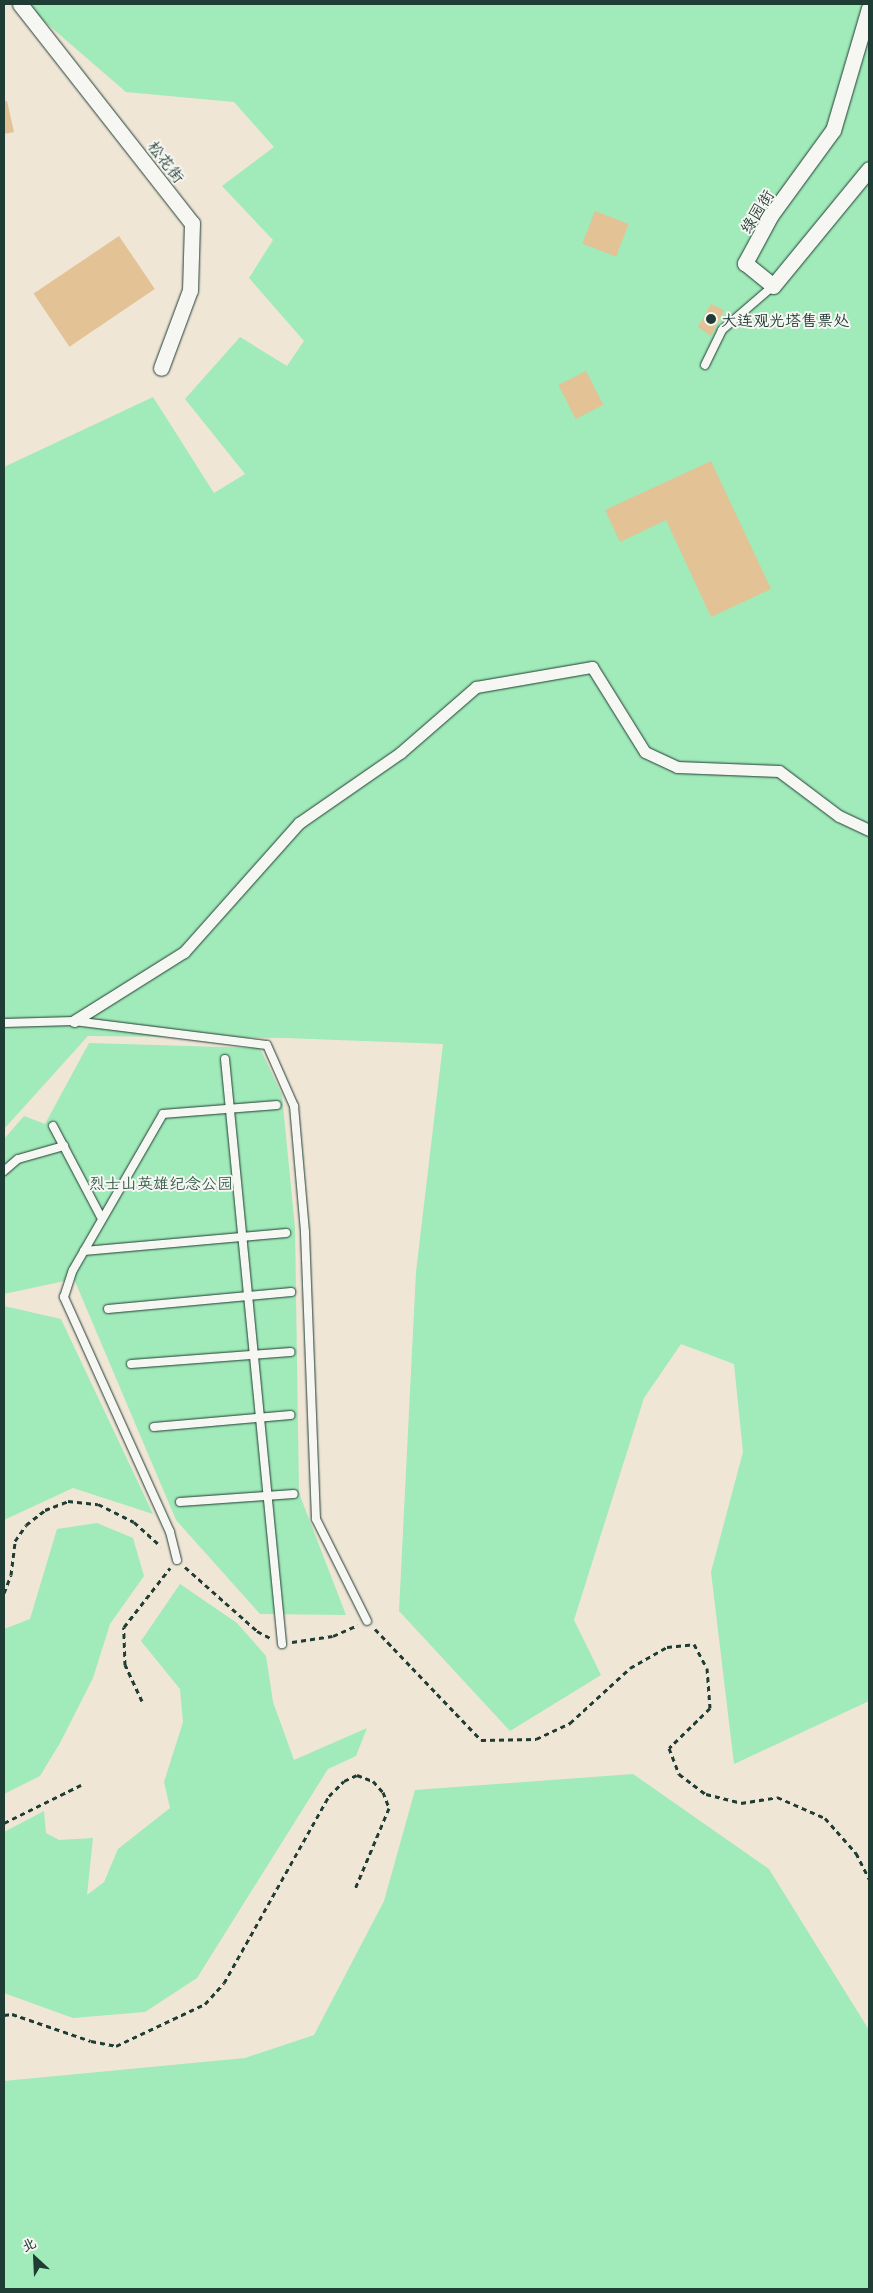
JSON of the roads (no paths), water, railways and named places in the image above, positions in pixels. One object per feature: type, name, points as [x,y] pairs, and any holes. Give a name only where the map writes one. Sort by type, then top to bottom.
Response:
[{"type":"street","name":"松花街","points":[[20,4],[192,223],[190,290],[161,368]]},
{"type":"street","name":"绿园街","points":[[773,286],[745,263],[771,215],[833,130],[869,8]]},
{"type":"street","points":[[773,286],[869,169]]},
{"type":"street","points":[[74,1022],[184,952],[299,823],[400,753],[476,687],[592,667],[645,752],[677,767],[779,771],[839,816],[869,830]]},
{"type":"lane","points":[[705,365],[722,330],[773,286]]},
{"type":"lane","points":[[4,1023],[74,1022],[267,1045],[294,1106],[306,1233],[316,1519],[367,1620]]},
{"type":"lane","points":[[225,1059],[266,1496],[282,1644]]},
{"type":"lane","points":[[177,1560],[170,1532],[64,1297],[73,1270],[163,1114],[277,1105]]},
{"type":"lane","points":[[53,1126],[102,1219]]},
{"type":"lane","points":[[4,1171],[18,1159],[64,1146]]},
{"type":"lane","points":[[84,1251],[286,1233]]},
{"type":"lane","points":[[108,1309],[291,1292]]},
{"type":"lane","points":[[131,1364],[291,1352]]},
{"type":"lane","points":[[154,1427],[290,1415]]},
{"type":"lane","points":[[180,1502],[294,1494]]},
{"type":"place","name":"大连观光塔售票处","points":[[711,319]]},
{"type":"park label","name":"烈士山英雄纪念公园","points":[[161,1182]]}]
